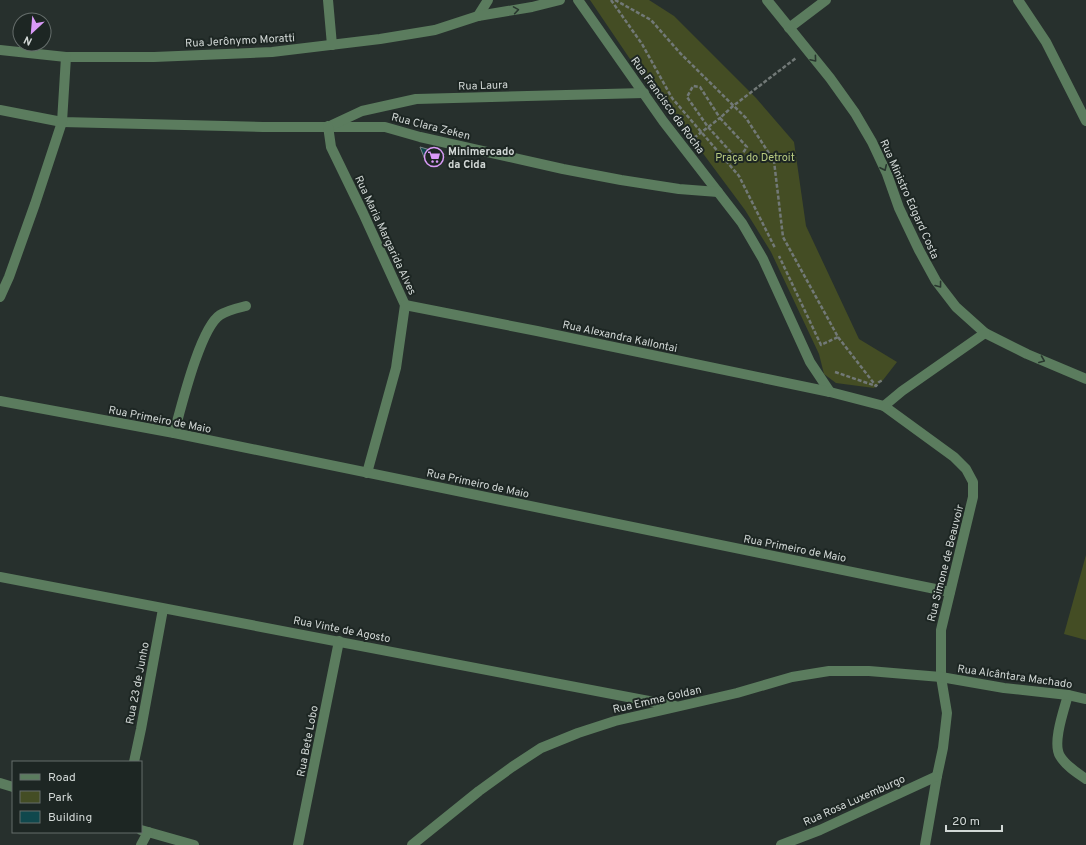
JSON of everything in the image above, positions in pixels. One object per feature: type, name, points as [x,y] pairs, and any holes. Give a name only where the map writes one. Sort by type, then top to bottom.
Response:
[{"type":"street","points":[[328,0],[332,45]]},
{"type":"street","points":[[478,16],[488,0]]},
{"type":"street","name":"Rua Jerônymo Moratti","points":[[0,50],[66,57],[154,57],[265,52],[380,39],[435,30],[478,16],[532,7],[560,0]]},
{"type":"street","name":"Rua Francisco da Rocha","points":[[578,0],[663,121],[742,223],[763,259],[810,362],[830,392]]},
{"type":"street","name":"Rua Ministro Edgard Costa","points":[[767,0],[830,78],[855,113],[872,142],[887,174],[899,208],[919,250],[936,282],[956,307],[985,334],[1086,379]]},
{"type":"street","points":[[789,28],[826,0]]},
{"type":"street","points":[[1018,0],[1046,42],[1086,121]]},
{"type":"street","points":[[0,297],[9,277],[35,204],[62,122],[66,57]]},
{"type":"street","name":"Rua Laura","points":[[328,126],[362,111],[416,99],[644,93]]},
{"type":"street","name":"Rua Clara Zeken","points":[[0,110],[62,122],[263,127],[385,127],[420,137],[606,178],[679,189],[718,192]]},
{"type":"street","name":"Rua Maria Margarida Alves","points":[[328,126],[331,147],[405,305],[396,368],[367,473]]},
{"type":"street","name":"Rua Alexandra Kallontai","points":[[405,305],[529,329],[830,392]]},
{"type":"street","points":[[174,433],[205,334],[212,322],[220,315],[246,306]]},
{"type":"street","points":[[884,406],[902,391],[985,334]]},
{"type":"street","name":"Rua Simone de Beauvoir","points":[[830,392],[884,406],[954,457],[966,469],[974,482],[969,518],[941,630],[941,677],[947,713],[943,748],[925,845]]},
{"type":"street","name":"Rua Primeiro de Maio","points":[[0,401],[174,433],[950,592]]},
{"type":"street","name":"Rua Vinte de Agosto","points":[[0,576],[164,609],[339,641],[679,707]]},
{"type":"street","name":"Rua 23 de Junho","points":[[134,761],[164,609]]},
{"type":"street","name":"Rua Bete Lobo","points":[[298,845],[339,641]]},
{"type":"street","name":"Rua Emma Goldan","points":[[412,845],[512,767],[541,748],[578,733],[607,724],[737,693],[792,677],[829,672],[869,671],[941,677]]},
{"type":"street","name":"Rua Alcântara Machado","points":[[941,677],[1004,688],[1068,695],[1086,699]]},
{"type":"street","points":[[1068,695],[1057,746],[1059,755],[1064,762],[1086,779]]},
{"type":"street","name":"Rua Rosa Luxemburgo","points":[[781,845],[820,830],[937,776]]},
{"type":"street","points":[[0,783],[12,787]]},
{"type":"street","points":[[141,845],[144,831],[194,845]]},
{"type":"path","points":[[611,0],[642,44],[672,98],[739,176],[821,345],[820,350]]},
{"type":"path","points":[[615,0],[652,20],[680,53],[746,118],[774,161],[783,237],[838,337],[876,386]]},
{"type":"path","points":[[682,146],[806,50]]},
{"type":"path","points":[[693,86],[700,87],[720,118],[747,147],[738,160],[708,127],[686,97],[693,86]]},
{"type":"path","points":[[821,345],[838,337]]},
{"type":"path","points":[[833,371],[876,386]]},
{"type":"path","points":[[876,386],[883,380]]},
{"type":"green space","name":"Praça do Detroit","points":[[590,0],[649,0],[674,16],[756,98],[794,142],[806,226],[859,339],[897,362],[883,380],[874,388],[836,383],[824,374],[819,354],[771,252],[745,210],[693,140],[649,87]]},
{"type":"green space","points":[[1086,555],[1086,640],[1064,634]]},
{"type":"building","name":"Minimercado da Cida","points":[[420,147],[444,154],[442,160],[426,162]]},
{"type":"place","name":"Minimercado da Cida","points":[[434,157]]}]
